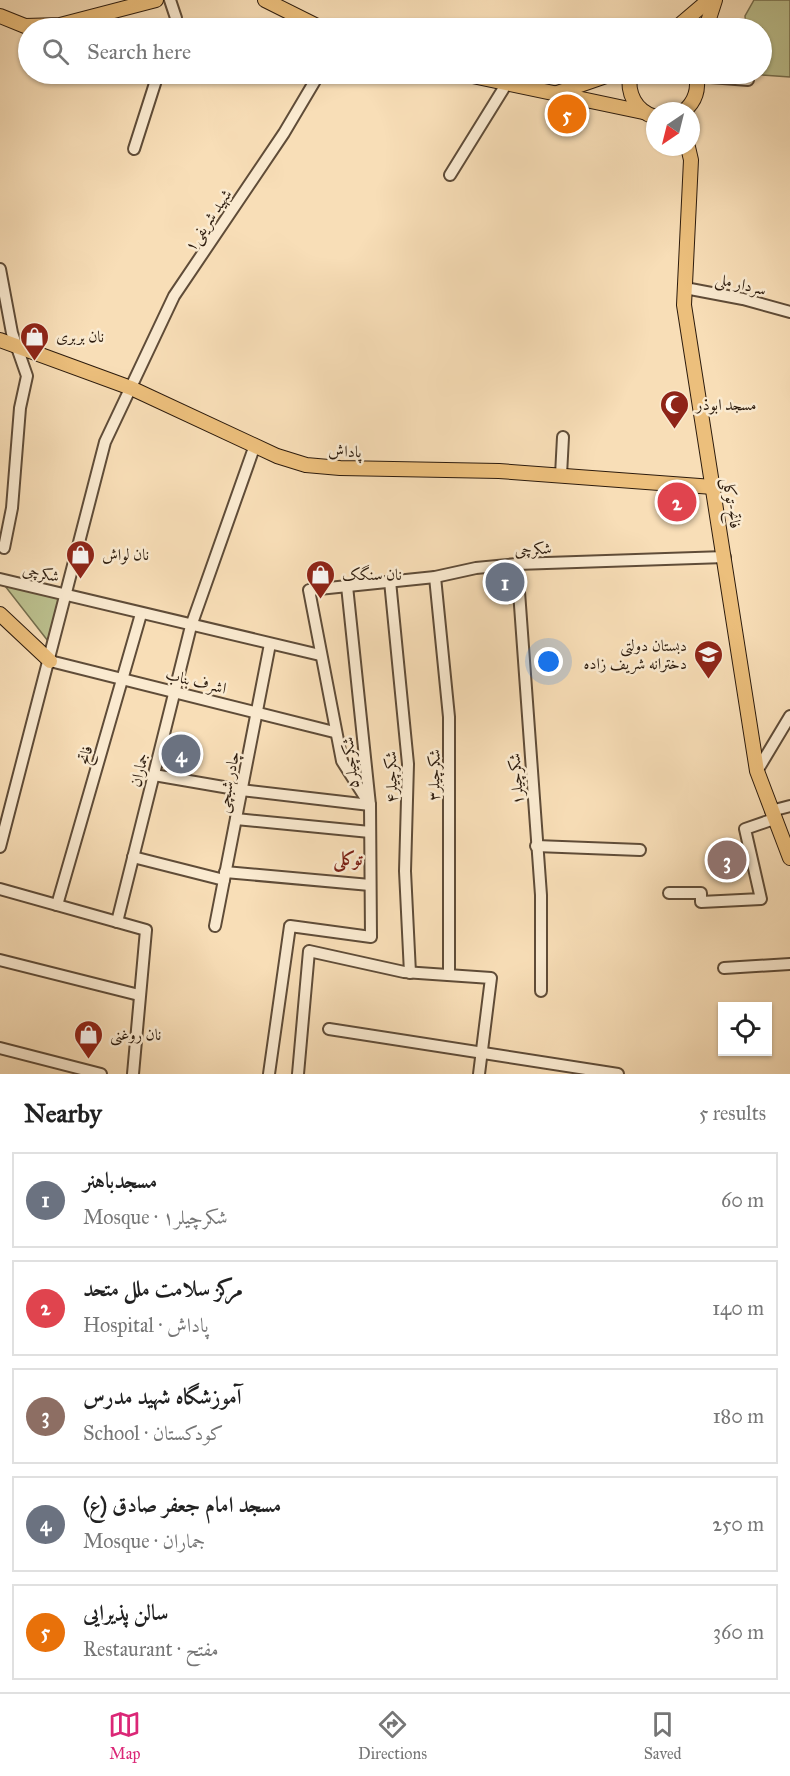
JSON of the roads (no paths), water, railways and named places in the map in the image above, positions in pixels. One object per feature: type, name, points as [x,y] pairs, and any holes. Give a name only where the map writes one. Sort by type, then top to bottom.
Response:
[{"type":"main road","points":[[87,18],[156,0]]},
{"type":"main road","points":[[265,0],[301,18]]},
{"type":"main road","points":[[688,18],[709,0]]},
{"type":"main road","points":[[710,18],[716,0]]},
{"type":"main road","points":[[0,16],[18,23]]},
{"type":"main road","points":[[511,84],[646,114]]},
{"type":"main road","points":[[555,94],[584,84]]},
{"type":"main road","points":[[630,84],[631,95],[646,112]]},
{"type":"main road","points":[[692,102],[695,98],[696,84]]},
{"type":"main road","name":"فاتح-توکلی","points":[[690,156],[684,305],[757,771],[790,858]]},
{"type":"main road","name":"پاداش","points":[[0,340],[131,388],[255,445],[306,465],[340,468],[499,471],[713,487]]},
{"type":"main road","points":[[0,614],[50,661]]},
{"type":"street","points":[[170,0],[176,18]]},
{"type":"street","points":[[134,148],[155,84]]},
{"type":"street","name":"شهید شریفی۱","points":[[0,847],[105,442],[174,296],[284,133],[313,84]]},
{"type":"street","points":[[450,175],[506,84]]},
{"type":"street","points":[[0,269],[15,345],[22,357],[27,376],[20,408],[12,508],[4,548]]},
{"type":"street","name":"سردار ملی","points":[[685,288],[743,299],[790,312]]},
{"type":"street","points":[[561,476],[563,437]]},
{"type":"street","name":"جماران","points":[[117,922],[191,626],[255,445]]},
{"type":"street","name":"شکرچی","points":[[0,579],[320,655],[309,590],[435,577],[476,568],[517,564],[725,557]]},
{"type":"street","name":"شکرچیلر۱","points":[[517,564],[541,895],[541,992]]},
{"type":"street","name":"شکرچیلر۳","points":[[435,577],[449,717],[449,975]]},
{"type":"street","name":"شکرچیلر۴","points":[[390,581],[408,764],[405,871],[410,973]]},
{"type":"street","name":"شکرچیلر۵","points":[[269,1074],[290,926],[371,937],[370,805],[347,586]]},
{"type":"street","name":"فاتح","points":[[57,905],[141,614]]},
{"type":"street","name":"چادر شبچی","points":[[215,926],[270,644]]},
{"type":"street","points":[[320,655],[334,732],[342,761],[370,805]]},
{"type":"street","name":"اشرف بناب","points":[[50,661],[334,732]]},
{"type":"street","points":[[757,771],[790,716]]},
{"type":"street","points":[[154,775],[241,790],[370,805]]},
{"type":"street","points":[[669,893],[701,893],[701,902],[761,899],[745,830],[790,806]]},
{"type":"street","points":[[236,819],[370,832]]},
{"type":"street","points":[[536,846],[640,850]]},
{"type":"street","points":[[133,857],[225,876],[370,885]]},
{"type":"street","points":[[0,889],[146,930],[133,1074]]},
{"type":"street","points":[[298,1074],[309,951],[410,973],[491,978],[479,1074]]},
{"type":"street","points":[[0,960],[139,994]]},
{"type":"street","points":[[724,968],[790,964]]},
{"type":"street","points":[[329,1029],[618,1074]]},
{"type":"street","points":[[0,1048],[101,1074]]},
{"type":"place","name":"سالن پذیرایی","points":[[567,114]]},
{"type":"place","name":"نان بربری","points":[[35,362]]},
{"type":"place","name":"مسجد ابوذر","points":[[675,430]]},
{"type":"place","name":"مرکز سلامت ملل متحد","points":[[677,502]]},
{"type":"place","name":"نان لواش","points":[[81,580]]},
{"type":"place","name":"مسجدباهنر","points":[[505,582]]},
{"type":"place","name":"نان سنگک","points":[[321,600]]},
{"type":"place","name":"دبستان دولتی دخترانه شریف زاده","points":[[708,680]]},
{"type":"place","name":"مسجد امام جعفر صادق (ع)","points":[[181,754]]},
{"type":"place","name":"آموزشگاه شهید مدرس","points":[[727,860]]},
{"type":"place","name":"نان روغنی","points":[[89,1060]]},
{"type":"district","name":"توکلی","points":[[348,859]]}]
